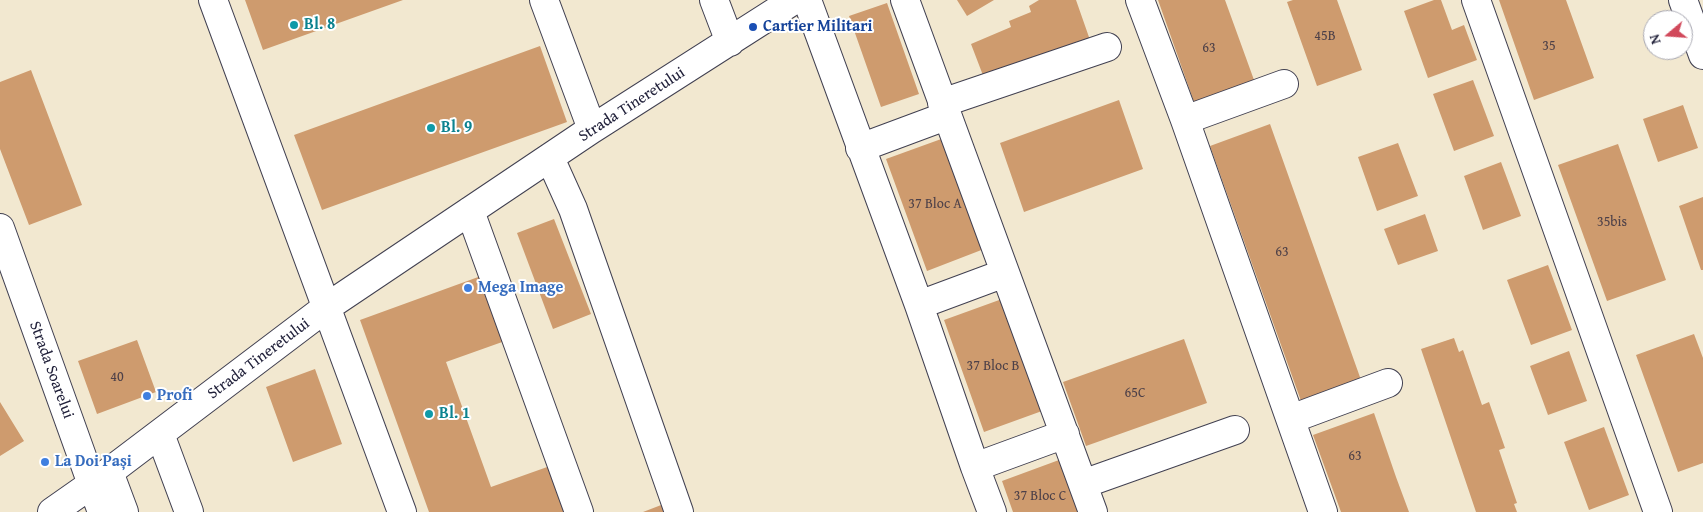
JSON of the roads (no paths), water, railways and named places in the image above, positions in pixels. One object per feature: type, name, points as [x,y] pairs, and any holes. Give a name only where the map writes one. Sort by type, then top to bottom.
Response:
[{"type":"street","points":[[213,0],[402,512]]},
{"type":"street","points":[[544,0],[592,130]]},
{"type":"street","points":[[714,0],[730,42]]},
{"type":"street","name":"Strada Tineretului","points":[[52,512],[101,478],[327,307],[470,210],[794,0]]},
{"type":"street","points":[[807,0],[919,305],[992,512]]},
{"type":"street","points":[[905,0],[1093,512]]},
{"type":"street","points":[[1140,0],[1185,120],[1324,512]]},
{"type":"street","points":[[1476,0],[1658,512]]},
{"type":"street","points":[[1683,0],[1703,55]]},
{"type":"street","points":[[860,148],[944,109],[1107,47]]},
{"type":"street","points":[[1185,120],[1284,84]]},
{"type":"street","points":[[550,158],[573,210],[679,512]]},
{"type":"street","points":[[470,210],[579,512]]},
{"type":"street","name":"Strada Soarelui","points":[[0,228],[101,478],[102,512]]},
{"type":"street","points":[[919,305],[1005,274]]},
{"type":"street","points":[[1291,419],[1388,383]]},
{"type":"street","points":[[1082,484],[1235,430]]},
{"type":"street","points":[[160,434],[189,512]]},
{"type":"street","points":[[975,467],[1065,434]]},
{"type":"street","points":[[101,478],[124,512]]},
{"type":"place","name":"Bl. 8","points":[[294,25]]},
{"type":"place","name":"Cartier Militari","points":[[753,27]]},
{"type":"place","name":"Bl. 9","points":[[431,128]]},
{"type":"place","name":"Mega Image","points":[[468,288]]},
{"type":"place","name":"Profi","points":[[147,396]]},
{"type":"place","name":"Bl. 1","points":[[429,414]]},
{"type":"place","name":"La Doi Pași","points":[[45,462]]}]
